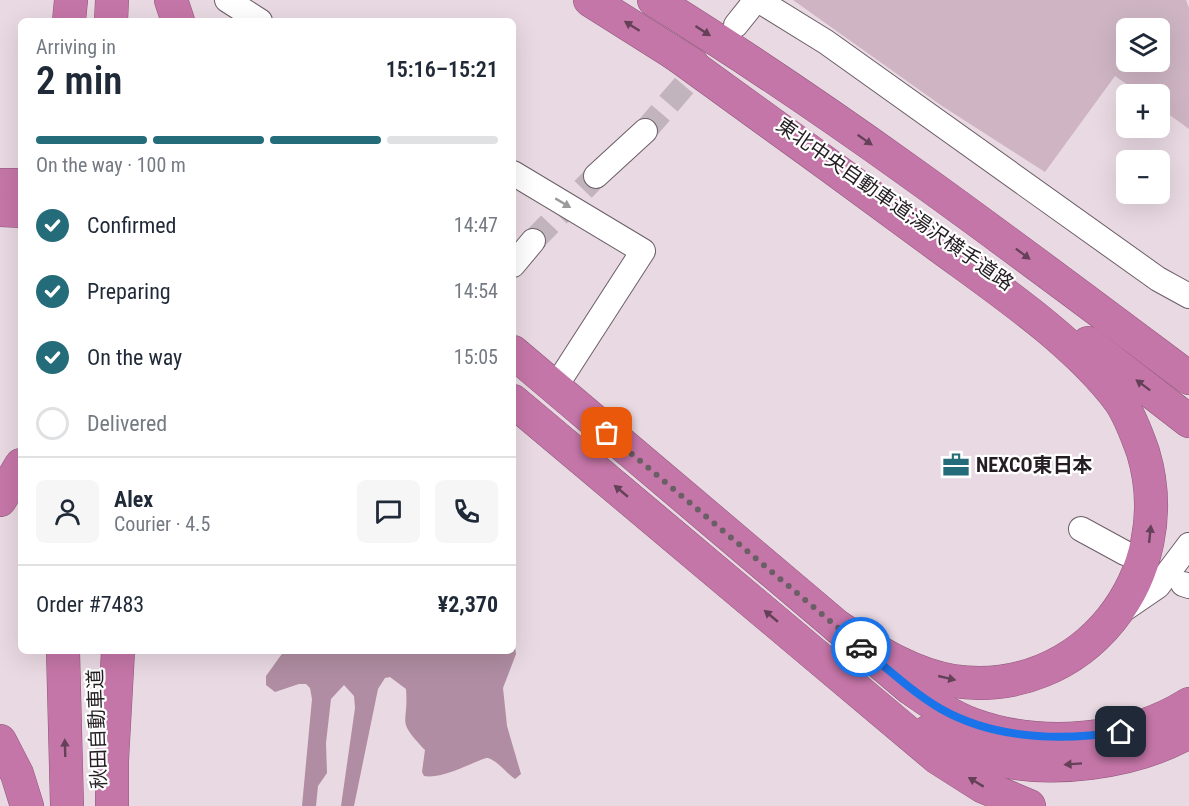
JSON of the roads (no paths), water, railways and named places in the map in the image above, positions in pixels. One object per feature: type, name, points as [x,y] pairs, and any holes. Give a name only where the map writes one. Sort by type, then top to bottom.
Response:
[{"type":"highway","points":[[69,18],[71,0]]},
{"type":"highway","points":[[78,18],[79,0]]},
{"type":"highway","points":[[111,18],[112,0]]},
{"type":"highway","points":[[171,0],[177,18]]},
{"type":"highway","name":"東北中央自動車道;湯沢横手道路","points":[[590,0],[830,157],[986,265],[1189,421]]},
{"type":"highway","name":"東北中央自動車道;湯沢横手道路","points":[[654,0],[835,118],[983,223],[1189,378]]},
{"type":"highway","points":[[674,53],[1001,291],[1094,370],[1122,404],[1139,439],[1149,474],[1152,512],[1148,546],[1136,580],[1118,614],[1096,636],[1069,657],[1043,670],[1011,679],[986,682],[952,681],[919,671],[883,655],[838,627]]},
{"type":"highway","points":[[0,185],[18,185]]},
{"type":"highway","points":[[0,210],[18,210]]},
{"type":"highway","points":[[528,367],[910,688],[941,709],[974,725],[1011,734],[1085,737],[1121,732],[1153,722],[1189,704]]},
{"type":"highway","points":[[516,404],[816,653],[938,758],[982,786],[1029,806]]},
{"type":"highway","points":[[0,500],[18,470]]},
{"type":"highway","points":[[816,653],[919,727],[956,746],[990,758],[1030,764],[1071,765],[1145,752],[1189,732]]},
{"type":"highway","name":"秋田自動車道","points":[[63,654],[67,806]]},
{"type":"highway","name":"秋田自動車道","points":[[95,654],[100,806]]},
{"type":"highway","points":[[112,806],[118,654]]},
{"type":"highway","points":[[0,741],[17,774],[27,806]]},
{"type":"street","points":[[227,0],[255,18]]},
{"type":"street","points":[[736,25],[757,0],[826,42],[1158,279],[1189,296]]},
{"type":"street","points":[[596,176],[645,130]]},
{"type":"street","points":[[516,175],[643,251],[528,367]]},
{"type":"street","points":[[516,261],[533,241]]},
{"type":"street","points":[[1081,529],[1125,553]]},
{"type":"street","points":[[1118,614],[1158,586],[1189,545]]},
{"type":"tunnel","points":[[645,131],[730,32]]},
{"type":"tunnel","points":[[533,241],[596,176]]},
{"type":"place","name":"NEXCO東日本","points":[[956,465]]}]
